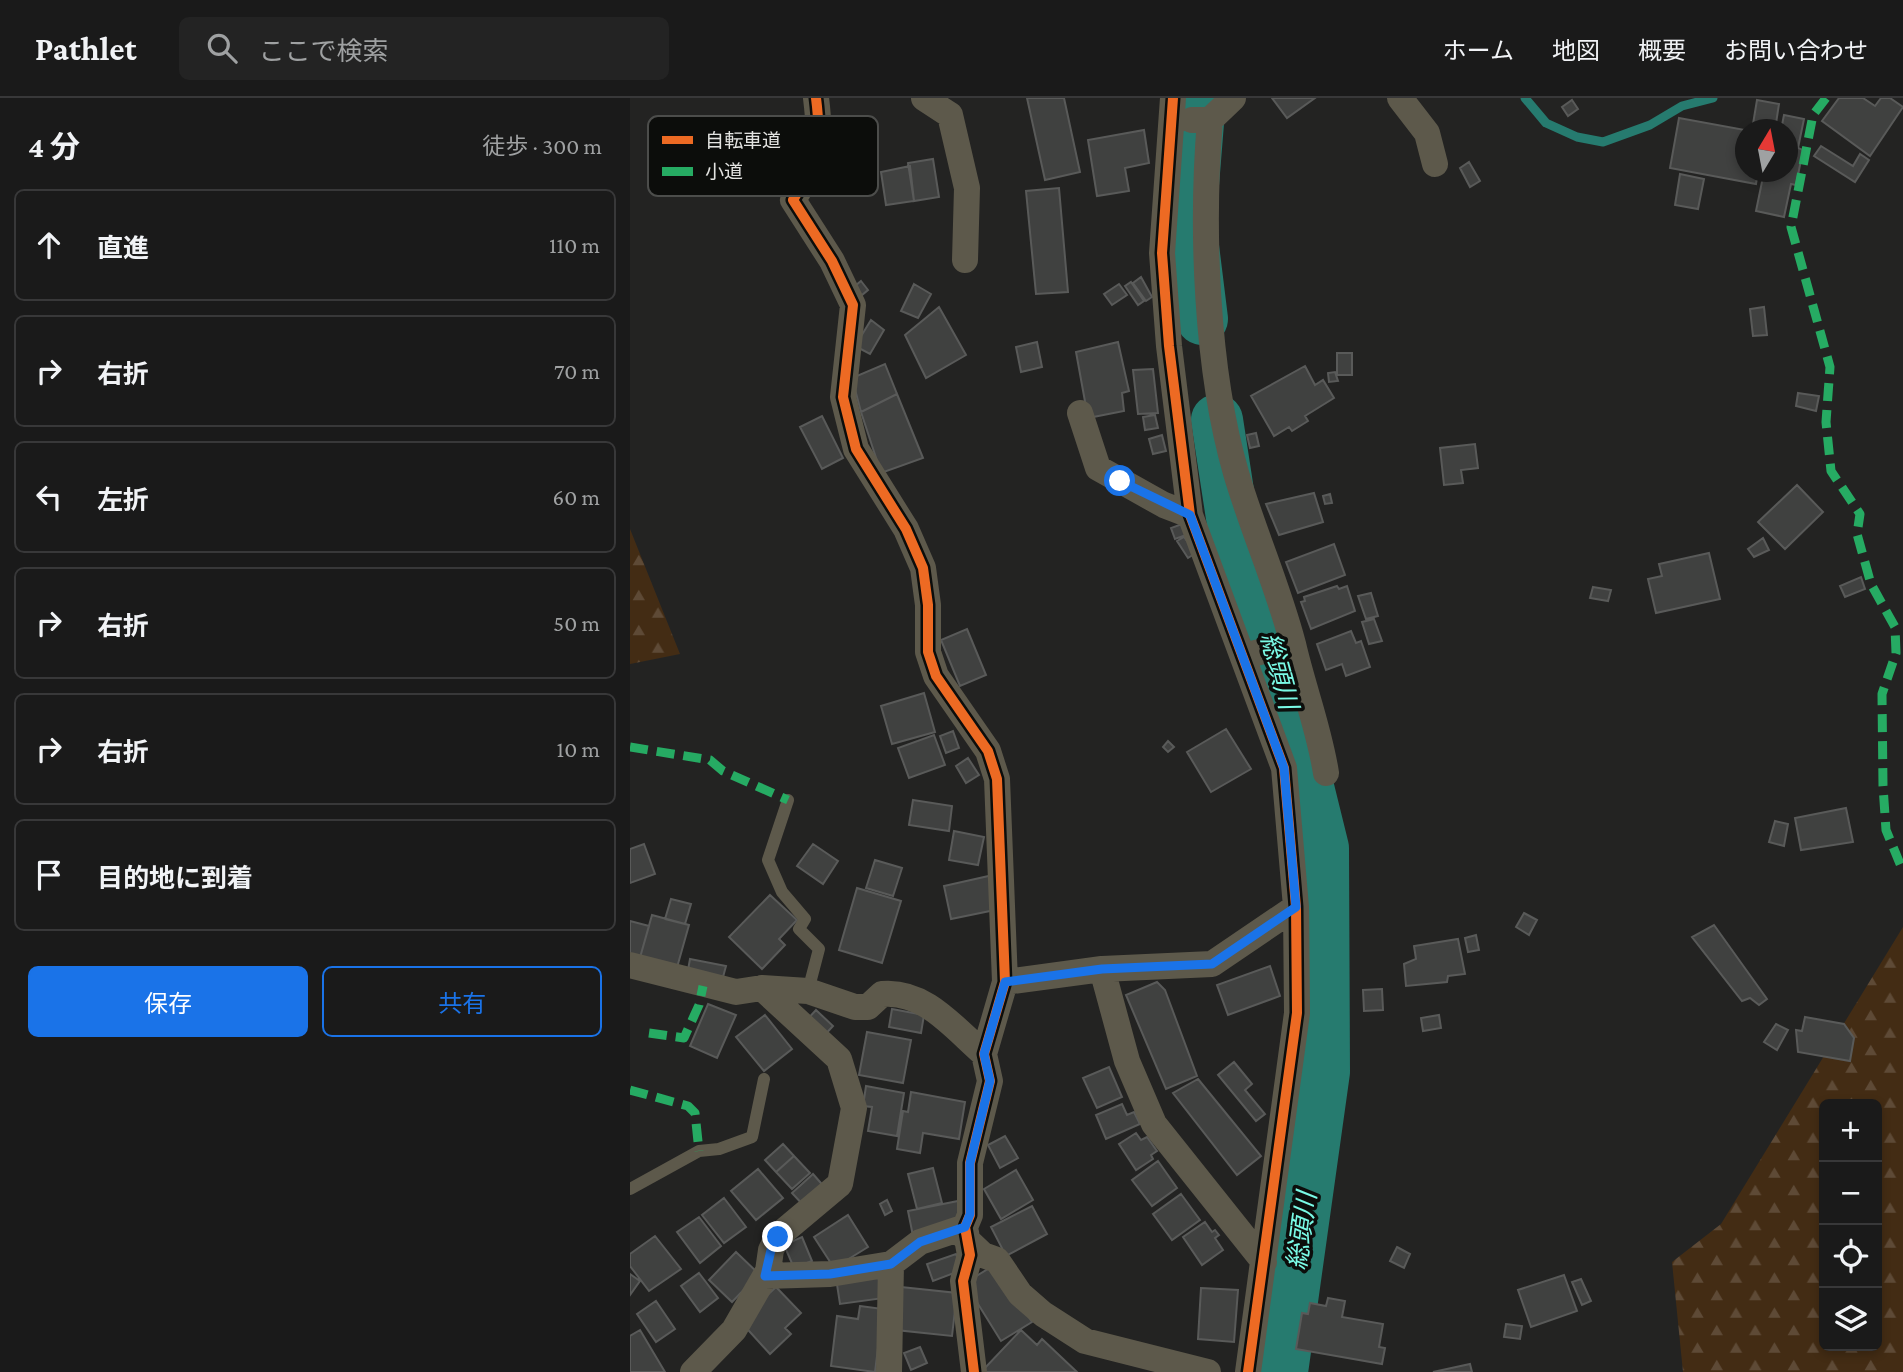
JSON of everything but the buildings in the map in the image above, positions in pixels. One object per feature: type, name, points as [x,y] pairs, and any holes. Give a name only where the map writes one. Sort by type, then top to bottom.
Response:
[{"type":"street","points":[[816,98],[818,116]]},
{"type":"street","points":[[924,98],[950,115],[967,188],[965,260]]},
{"type":"street","points":[[1233,98],[1210,120],[1205,178],[1212,331],[1219,382],[1236,471],[1293,644],[1301,681],[1309,695],[1326,773]]},
{"type":"street","points":[[1400,98],[1427,133],[1435,164]]},
{"type":"street","points":[[1210,120],[1172,109],[1162,253],[1169,346],[1190,515],[1284,768],[1296,907],[1297,1013],[1248,1372]]},
{"type":"street","points":[[795,196],[793,200],[832,261],[853,305],[843,397],[856,449],[906,529],[923,568],[928,605],[928,652],[936,676],[988,751],[997,779],[1005,982],[984,1054],[990,1081],[970,1163],[970,1214],[966,1233],[970,1255],[962,1281],[974,1372]]},
{"type":"street","points":[[1080,414],[1098,468],[1164,505],[1190,515]]},
{"type":"street","points":[[1242,656],[1293,644]]},
{"type":"street","points":[[1005,982],[1102,969],[1212,964],[1296,907]]},
{"type":"street","points":[[630,965],[736,992],[762,988],[808,991],[855,1007],[868,1007],[882,994],[909,996],[927,1004],[984,1054]]},
{"type":"street","points":[[1102,969],[1127,1061],[1154,1124],[1264,1262]]},
{"type":"street","points":[[693,1372],[734,1330],[765,1276],[771,1250],[778,1237],[840,1184],[854,1108],[839,1059],[762,988]]},
{"type":"street","points":[[765,1276],[830,1274],[891,1264],[920,1242],[966,1233]]},
{"type":"street","points":[[966,1233],[983,1255],[997,1260],[1020,1294],[1043,1314],[1085,1341],[1208,1372]]},
{"type":"street","points":[[889,1372],[891,1264]]},
{"type":"lane","points":[[788,800],[768,860],[782,891],[805,919],[799,929],[819,949],[808,991]]},
{"type":"lane","points":[[630,1189],[699,1151],[719,1149],[752,1137],[764,1079]]},
{"type":"green space","points":[[630,529],[680,654],[630,664]]},
{"type":"green space","points":[[1903,927],[1903,1372],[1683,1372],[1672,1262],[1721,1224]]},
{"type":"waterway","name":"総頭川","points":[[1200,98],[1190,222],[1202,319]]},
{"type":"waterway","points":[[1525,98],[1546,123],[1577,137],[1603,142],[1650,125],[1682,106],[1713,98]]},
{"type":"waterway","name":"総頭川","points":[[1217,420],[1235,537],[1271,637],[1323,848],[1324,1072],[1282,1372]]},
{"type":"marked path","points":[[1826,98],[1813,115],[1791,227],[1830,367],[1826,422],[1831,471],[1860,514],[1857,534],[1871,584],[1895,627],[1896,653],[1882,694],[1883,786],[1886,830],[1903,871]]},
{"type":"marked path","points":[[630,747],[710,760],[723,771],[788,800]]},
{"type":"marked path","points":[[649,1033],[684,1038],[699,1005],[703,986]]},
{"type":"marked path","points":[[630,1090],[688,1106],[695,1113],[699,1151]]},
{"type":"cycle path","points":[[816,98],[817,116]]},
{"type":"cycle path","points":[[1173,98],[1162,253],[1169,346],[1190,515],[1284,768],[1296,907],[1297,1013],[1248,1372]]},
{"type":"cycle path","points":[[795,196],[793,200],[832,261],[853,305],[843,397],[856,449],[906,529],[923,568],[928,605],[928,652],[936,676],[988,751],[997,779],[1005,982],[984,1054],[990,1081],[970,1163],[970,1215],[965,1227],[970,1255],[963,1281],[974,1372]]},
{"type":"route","points":[[778,1237],[771,1250],[765,1276],[830,1274],[891,1264],[920,1242],[965,1227],[970,1214],[970,1163],[990,1081],[984,1054],[1005,982],[1102,969],[1212,964],[1296,907],[1284,768],[1190,515],[1164,505],[1120,481]]}]
